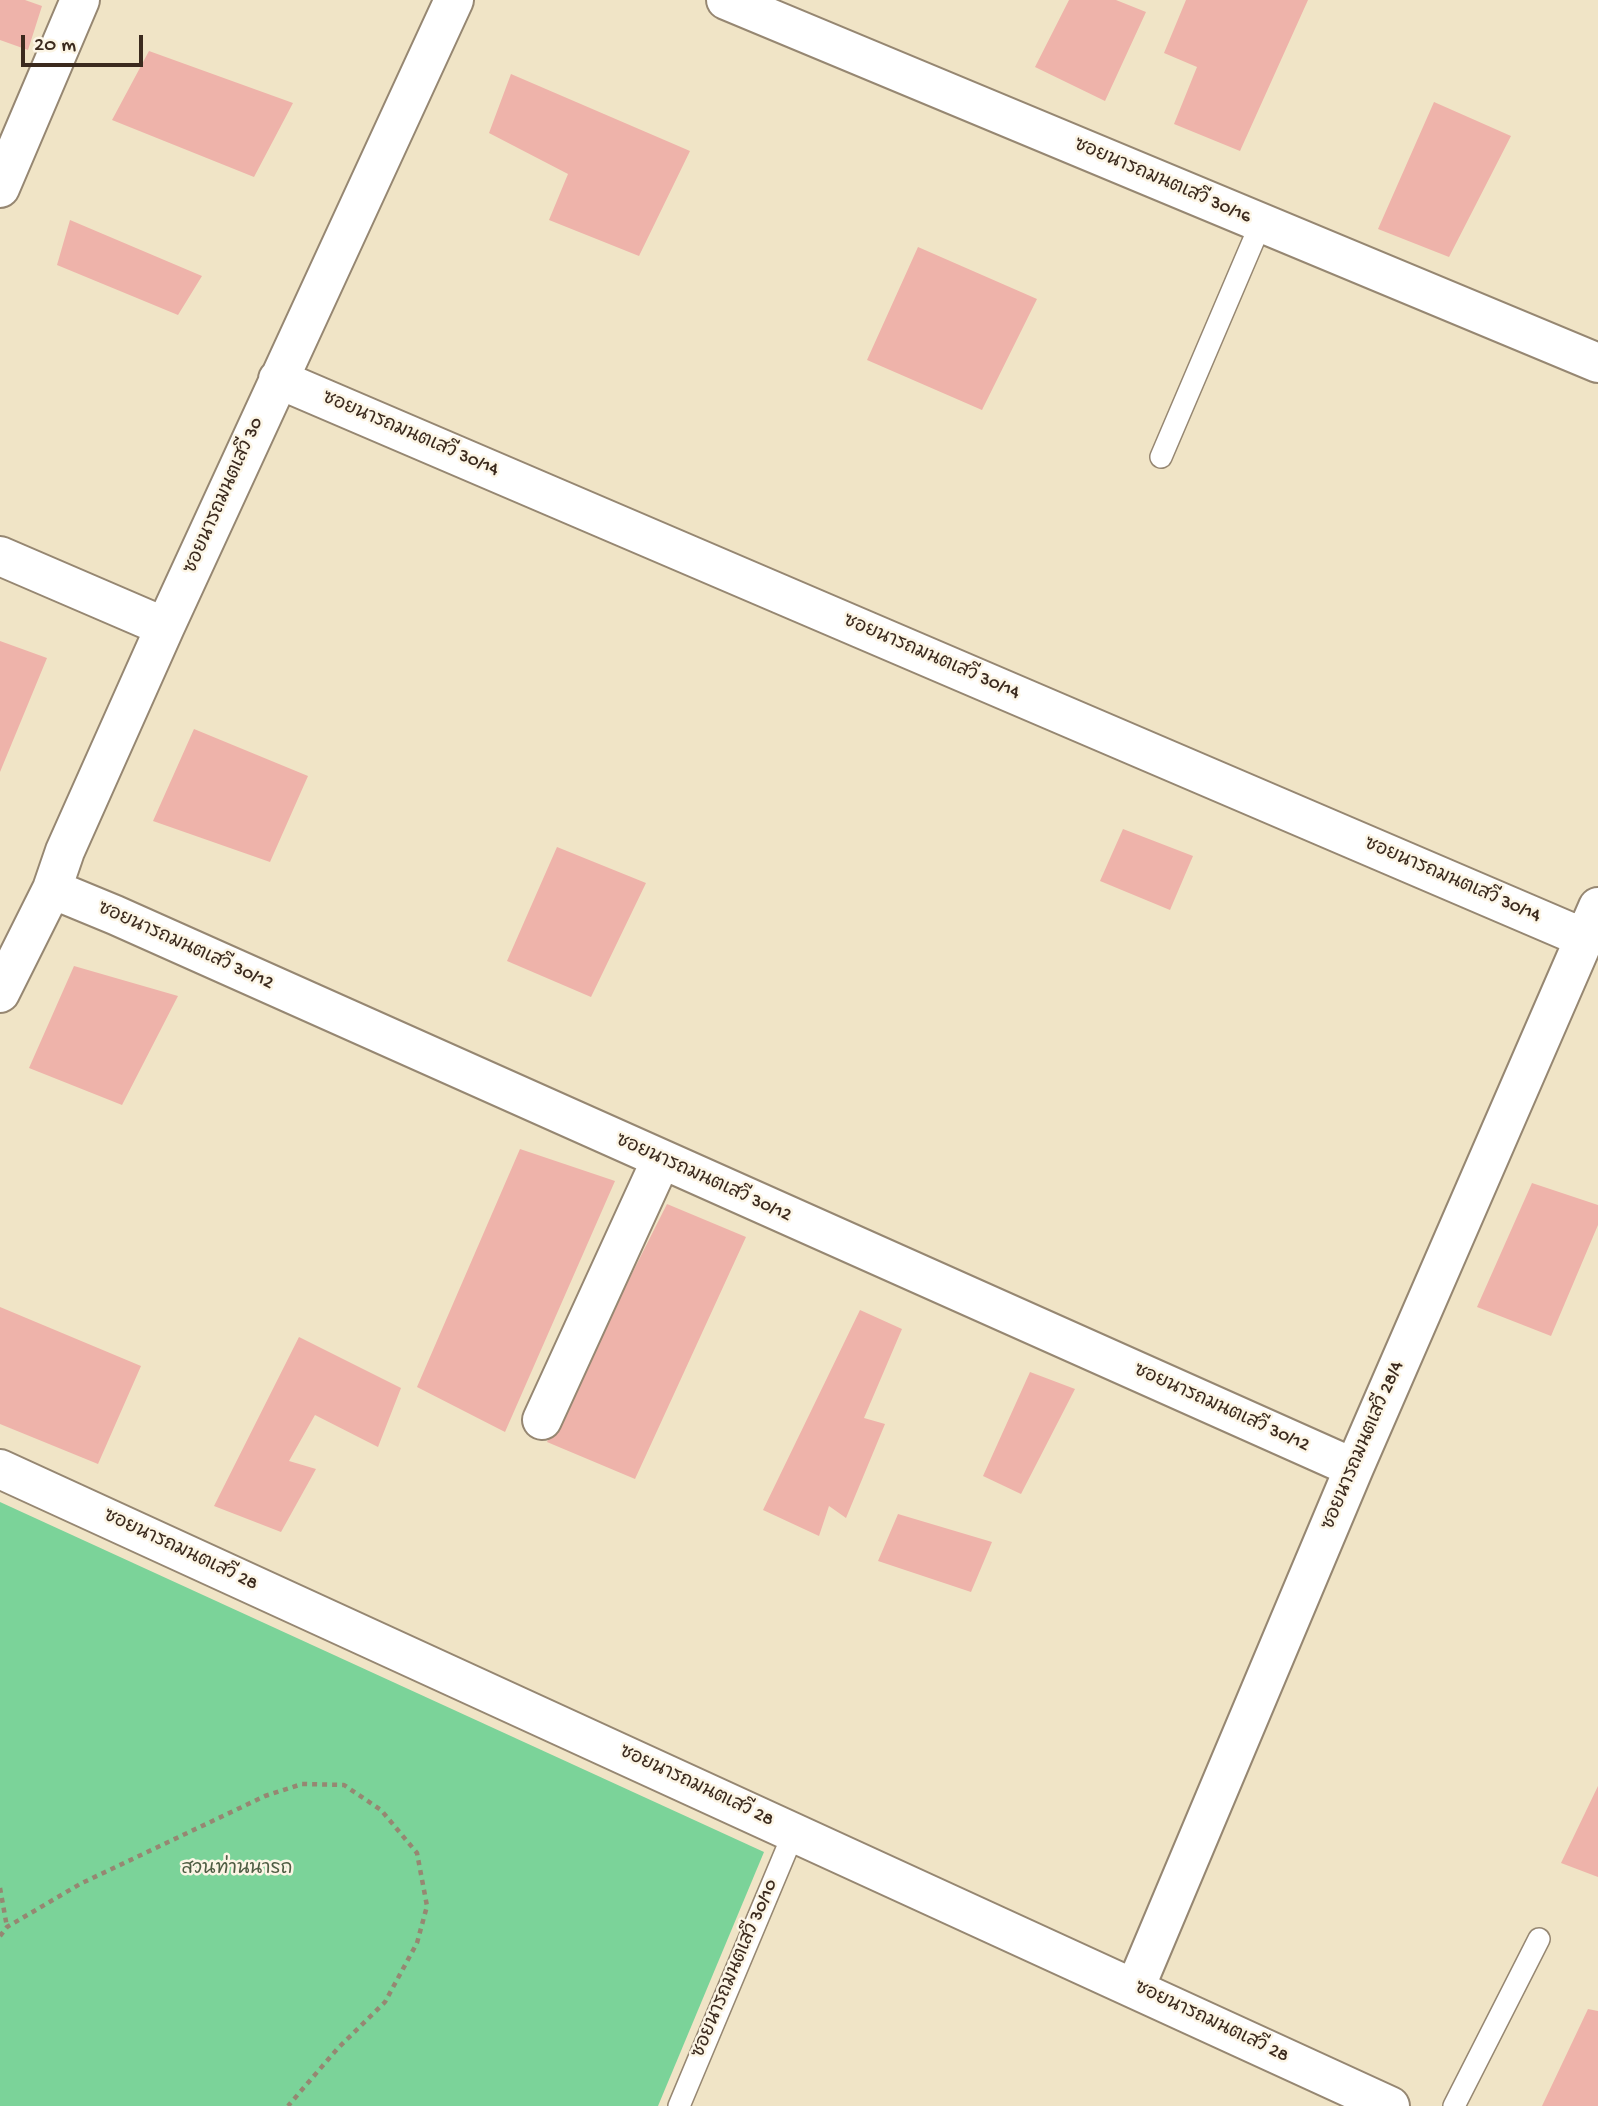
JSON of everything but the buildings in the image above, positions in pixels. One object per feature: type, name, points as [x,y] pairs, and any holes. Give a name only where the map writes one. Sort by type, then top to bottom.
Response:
[{"type":"street","points":[[0,188],[80,0]]},
{"type":"street","name":"ซอยนารถมนตเสวี 30","points":[[0,993],[52,889],[65,851],[278,379],[454,0]]},
{"type":"street","name":"ซอยนารถมนตเสวี 30/16","points":[[726,0],[1598,363]]},
{"type":"street","name":"ซอยนารถมนตเสวี 30/14","points":[[278,379],[1591,922]]},
{"type":"street","points":[[0,556],[166,627]]},
{"type":"street","name":"ซอยนารถมนตเสวี 30/12","points":[[52,889],[128,920],[1354,1468]]},
{"type":"street","name":"ซอยนารถมนตเสวี 28/4","points":[[1135,1988],[1354,1468],[1591,922]]},
{"type":"street","points":[[542,1420],[661,1160]]},
{"type":"street","name":"ซอยนารถมนตเสวี 28","points":[[0,1469],[1390,2106]]},
{"type":"lane","points":[[1161,457],[1261,223]]},
{"type":"lane","name":"ซอยนารถมนตเสวี 30/10","points":[[678,2106],[794,1832]]},
{"type":"lane","points":[[1454,2106],[1539,1939]]},
{"type":"path","points":[[0,1936],[7,1927],[80,1884],[265,1796],[302,1784],[344,1784],[381,1811],[418,1853],[427,1906],[417,1943],[385,2002],[338,2048],[288,2106]]},
{"type":"path","points":[[0,1888],[7,1927]]},
{"type":"green space","name":"สวนท่านนารถ","points":[[0,1502],[764,1852],[658,2106],[0,2106]]}]
